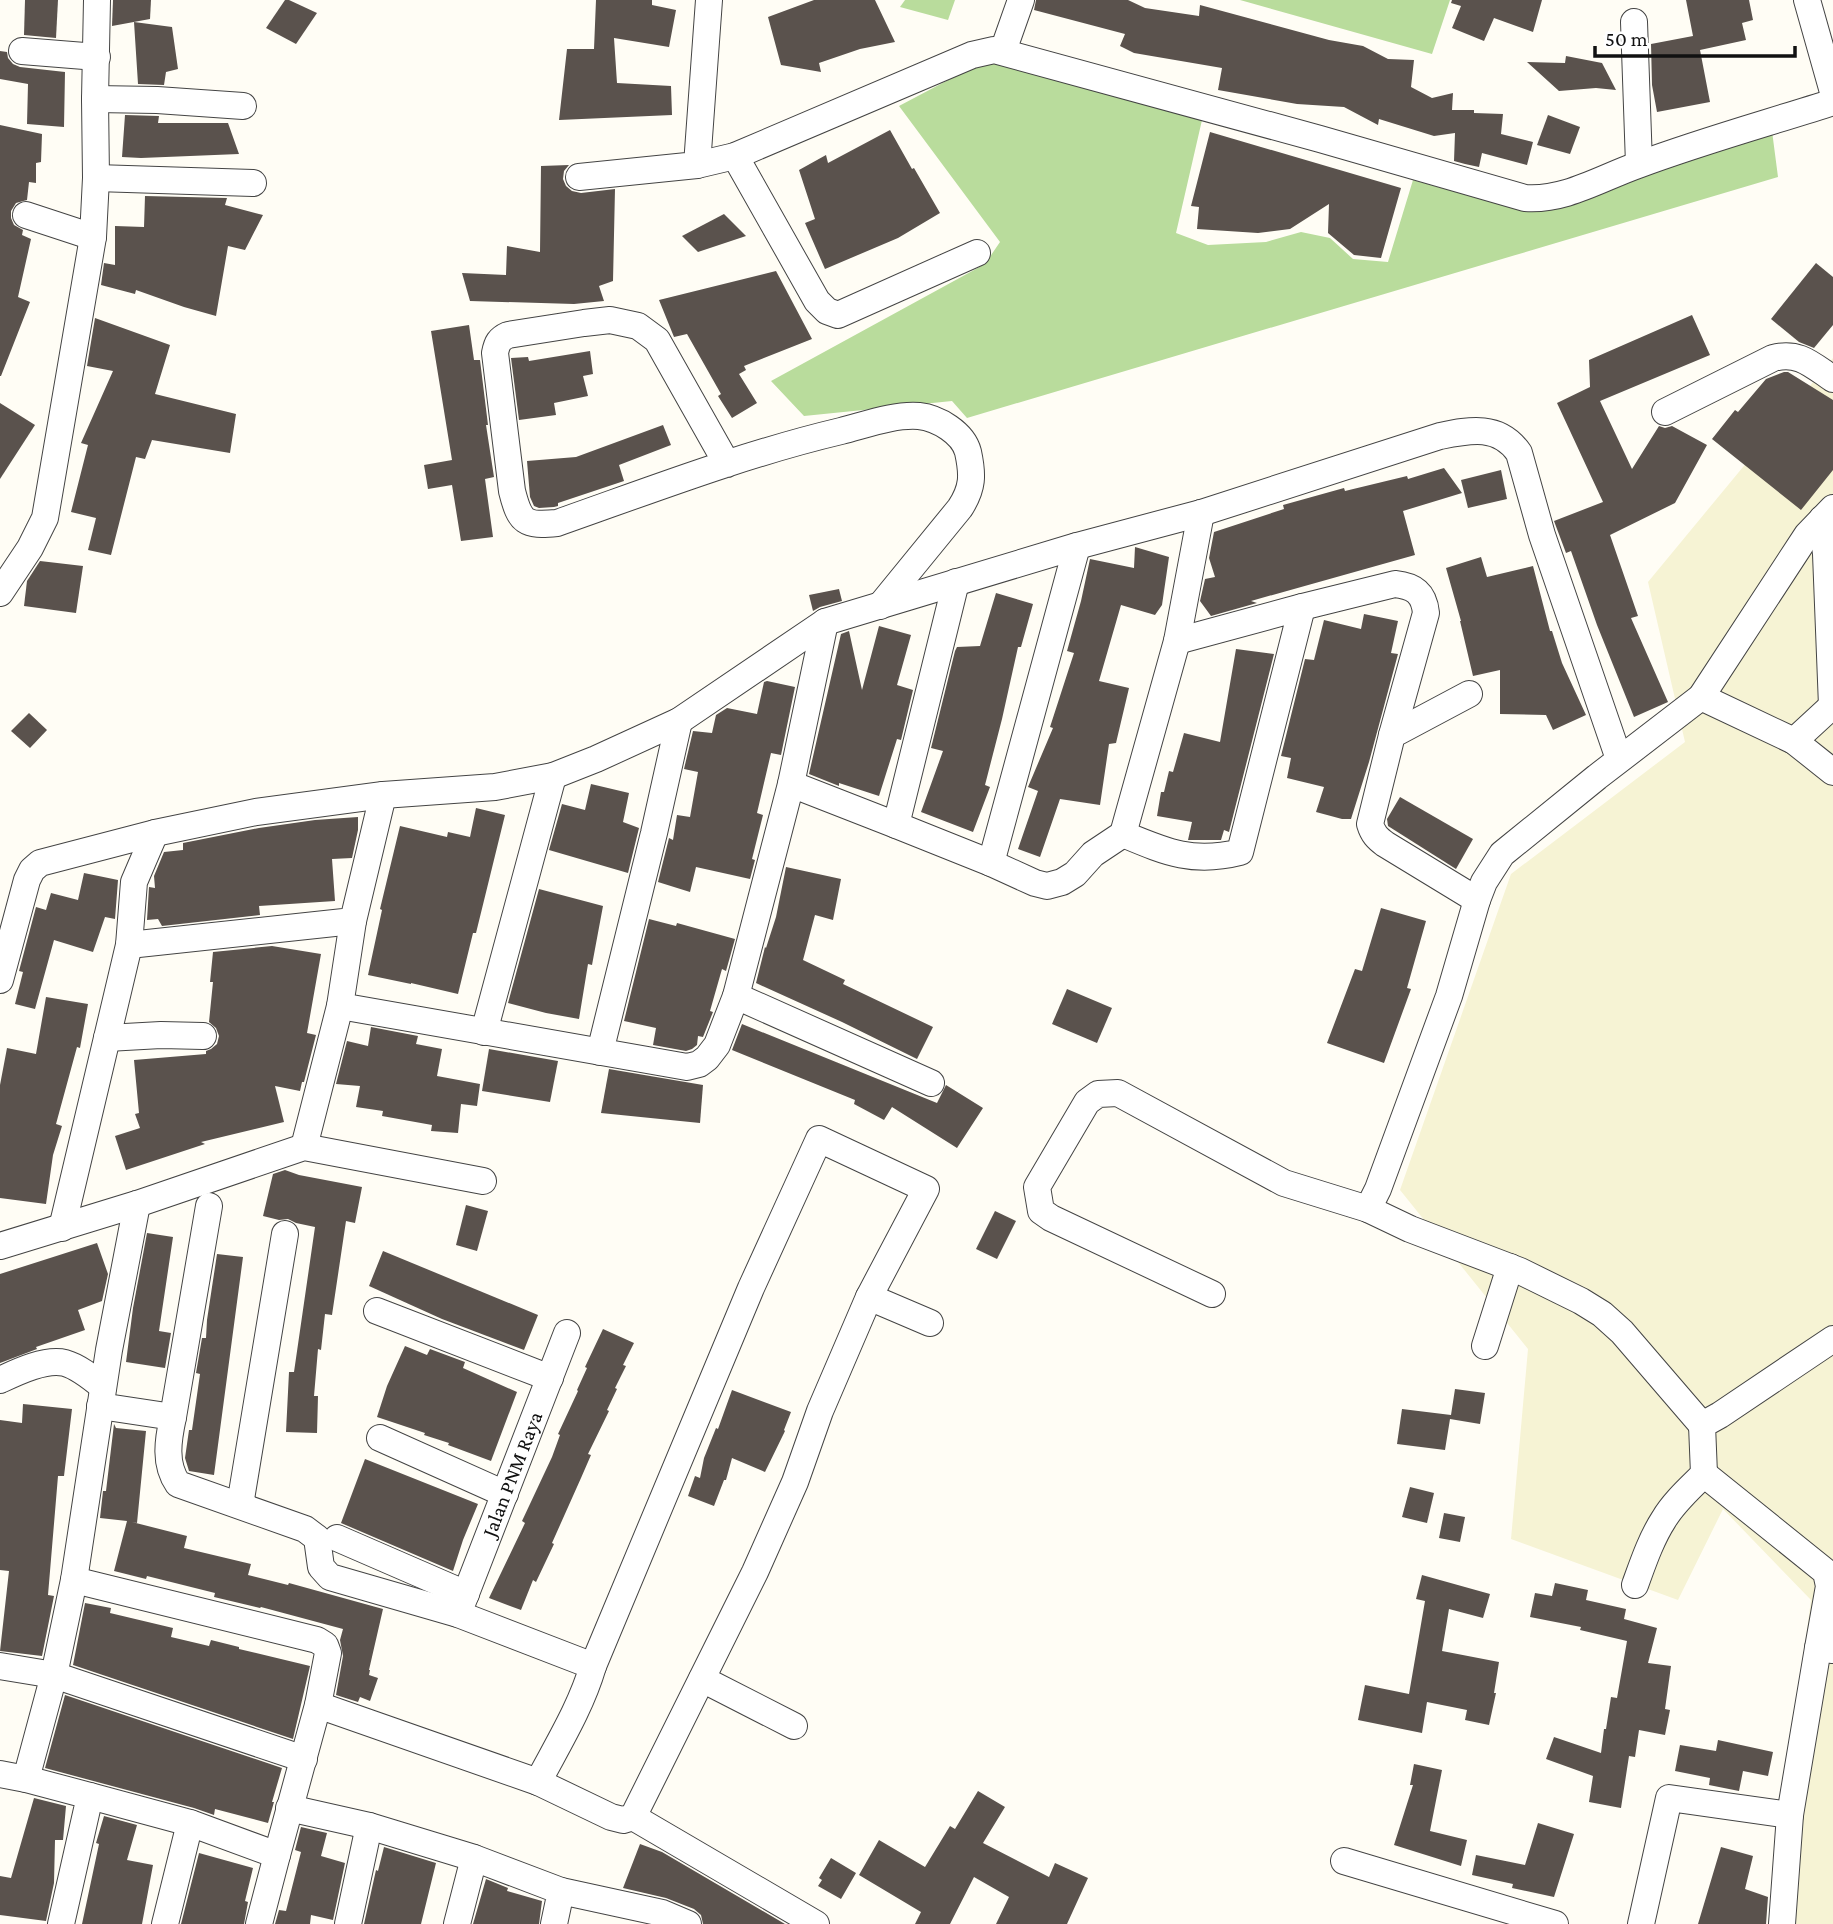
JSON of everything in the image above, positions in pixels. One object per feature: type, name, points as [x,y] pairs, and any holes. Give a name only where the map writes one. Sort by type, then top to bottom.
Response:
[{"type":"street","points":[[0,593],[46,518],[93,237],[97,0]]},
{"type":"street","points":[[697,165],[709,0]]},
{"type":"street","points":[[1003,51],[1021,0]]},
{"type":"street","points":[[1807,0],[1833,92]]},
{"type":"street","points":[[1634,22],[1639,164]]},
{"type":"street","points":[[579,177],[697,165],[735,156],[988,50],[1003,51],[1525,198],[1539,199],[1556,197],[1639,164],[1833,102]]},
{"type":"street","points":[[22,51],[97,57]]},
{"type":"street","points":[[94,99],[243,106]]},
{"type":"street","points":[[735,156],[817,301],[827,311],[838,315],[977,253]]},
{"type":"street","points":[[96,178],[253,183]]},
{"type":"street","points":[[26,215],[93,237]]},
{"type":"street","points":[[727,464],[657,340],[638,326],[610,320],[584,323],[508,334],[496,344],[512,491],[516,508],[524,520],[533,524],[557,523],[789,443],[902,416],[935,419],[966,444],[971,464],[970,492],[880,606]]},
{"type":"street","points":[[1665,412],[1786,354],[1800,357],[1833,379]]},
{"type":"street","points":[[0,980],[27,880],[40,863],[155,833],[256,812],[383,795],[495,787],[553,776],[679,721],[825,622],[1201,513],[1461,431],[1483,430],[1499,435],[1512,443],[1519,453],[1542,535],[1619,759]]},
{"type":"street","points":[[791,784],[1035,883],[1047,886],[1062,882],[1075,874],[1093,855],[1123,834],[1177,641],[1201,513]]},
{"type":"street","points":[[1368,1209],[1383,1176],[1449,996],[1477,900],[1484,882],[1502,854],[1619,759],[1701,697],[1807,536],[1827,513]]},
{"type":"street","points":[[1794,741],[1833,706],[1826,554],[1827,513]]},
{"type":"street","points":[[991,863],[1077,547]]},
{"type":"street","points":[[896,825],[956,582]]},
{"type":"street","points":[[1177,641],[1395,584],[1407,585],[1418,592],[1425,602],[1426,613],[1370,824],[1377,839],[1477,900]]},
{"type":"street","points":[[1123,834],[1168,853],[1191,857],[1212,858],[1240,852],[1302,607]]},
{"type":"street","points":[[340,1006],[687,1067],[708,1059],[717,1045],[736,996],[791,784],[825,622]]},
{"type":"street","points":[[1392,736],[1469,694]]},
{"type":"street","points":[[1701,697],[1794,741],[1833,772]]},
{"type":"street","points":[[600,1052],[679,721]]},
{"type":"street","points":[[484,1032],[553,776]]},
{"type":"street","points":[[304,1147],[340,1006],[353,921],[383,795]]},
{"type":"street","points":[[62,1228],[130,945],[134,882],[155,833]]},
{"type":"street","points":[[130,945],[353,921]]},
{"type":"street","points":[[736,996],[931,1083]]},
{"type":"street","points":[[107,1038],[203,1036]]},
{"type":"street","points":[[1212,1294],[1041,1211],[1037,1187],[1087,1102],[1098,1094],[1118,1093],[1284,1183],[1368,1209],[1410,1229],[1510,1267],[1581,1301],[1602,1314],[1622,1332],[1702,1425],[1704,1474],[1679,1498],[1664,1518],[1649,1547],[1635,1585]]},
{"type":"street","points":[[318,1706],[538,1782],[622,1820],[633,1816],[765,1550],[869,1297],[926,1189],[819,1139],[751,1288],[579,1701],[538,1782]]},
{"type":"street","points":[[0,1246],[136,1204],[304,1147],[483,1181]]},
{"type":"street","points":[[26,1779],[54,1675],[74,1580],[109,1350],[136,1204]]},
{"type":"street","points":[[209,1206],[173,1417],[168,1455],[170,1472],[178,1484],[306,1529],[317,1538],[321,1567],[330,1577],[462,1604]]},
{"type":"street","points":[[240,1505],[285,1234]]},
{"type":"street","points":[[1485,1346],[1510,1267]]},
{"type":"street","points":[[869,1297],[930,1323]]},
{"type":"street","points":[[377,1311],[550,1378]]},
{"type":"street","name":"Jalan PNM Raya","points":[[462,1604],[567,1333]]},
{"type":"street","points":[[1702,1425],[1833,1339]]},
{"type":"street","points":[[0,1380],[33,1365],[63,1363],[83,1372],[102,1396],[173,1417]]},
{"type":"street","points":[[380,1438],[505,1493]]},
{"type":"street","points":[[1704,1474],[1826,1572],[1829,1586],[1826,1649],[1790,1815],[1782,1924]]},
{"type":"street","points":[[337,1538],[462,1604],[593,1666]]},
{"type":"street","points":[[74,1580],[317,1640],[325,1645],[328,1653],[318,1706],[259,1924]]},
{"type":"street","points":[[0,1666],[54,1675],[304,1759]]},
{"type":"street","points":[[702,1679],[794,1726]]},
{"type":"street","points":[[0,1774],[190,1823],[277,1855]]},
{"type":"street","points":[[61,1924],[90,1796]]},
{"type":"street","points":[[1641,1924],[1669,1798],[1790,1815]]},
{"type":"street","points":[[289,1808],[369,1826],[474,1858],[561,1891],[662,1913],[688,1924]]},
{"type":"street","points":[[633,1816],[816,1924]]},
{"type":"street","points":[[164,1924],[190,1823]]},
{"type":"street","points":[[348,1924],[369,1826]]},
{"type":"street","points":[[457,1924],[474,1858]]},
{"type":"street","points":[[1344,1861],[1555,1924]]},
{"type":"street","points":[[554,1924],[561,1891]]},
{"type":"shaded area","points":[[1833,358],[1833,1924],[1768,1924],[1811,1600],[1723,1509],[1678,1600],[1511,1539],[1528,1349],[1400,1190],[1511,874],[1685,742],[1648,582]]},
{"type":"green space","points":[[905,0],[955,0],[948,20],[900,7]]},
{"type":"green space","points":[[1240,0],[1450,0],[1432,54]]},
{"type":"green space","points":[[1003,51],[1205,107],[1176,233],[1208,245],[1266,242],[1301,232],[1330,238],[1353,259],[1388,262],[1413,180],[1523,211],[1772,131],[1778,177],[967,418],[952,401],[804,416],[771,381],[985,264],[1000,242],[899,106]]},
{"type":"building","points":[[25,0],[58,0],[56,38],[24,35]]},
{"type":"building","points":[[113,0],[151,0],[150,19],[112,26]]},
{"type":"building","points":[[285,0],[317,13],[296,44],[266,28]]},
{"type":"building","points":[[596,0],[652,0],[652,5],[676,10],[669,47],[614,38],[617,83],[671,86],[672,115],[559,120],[567,49],[594,49]]},
{"type":"building","points":[[814,0],[875,0],[895,42],[860,49],[819,63],[821,72],[781,65],[768,17]]},
{"type":"building","points":[[1036,0],[1128,0],[1145,8],[1199,16],[1200,5],[1329,40],[1363,46],[1388,59],[1414,60],[1411,87],[1432,98],[1453,93],[1452,110],[1503,114],[1501,134],[1533,142],[1527,165],[1482,153],[1479,167],[1454,161],[1455,133],[1434,136],[1379,119],[1378,125],[1344,107],[1297,104],[1218,90],[1222,68],[1134,53],[1120,46],[1125,34],[1034,10]]},
{"type":"building","points":[[1452,0],[1542,0],[1533,32],[1494,18],[1484,41],[1452,28],[1461,6],[1451,3]]},
{"type":"building","points":[[1686,0],[1749,0],[1753,20],[1742,23],[1746,40],[1700,50],[1710,102],[1657,112],[1652,85],[1651,44],[1693,36]]},
{"type":"building","points":[[134,22],[172,27],[178,69],[166,72],[164,85],[138,84]]},
{"type":"building","points":[[0,51],[7,52],[13,64],[20,67],[65,72],[64,127],[27,124],[28,84],[0,79]]},
{"type":"building","points":[[1566,56],[1602,63],[1616,90],[1596,88],[1559,91],[1527,62],[1565,63]]},
{"type":"building","points":[[125,115],[159,116],[158,123],[228,123],[239,154],[122,157]]},
{"type":"building","points":[[1548,115],[1580,127],[1570,154],[1537,145]]},
{"type":"building","points":[[0,125],[42,134],[41,162],[36,163],[36,183],[29,182],[27,200],[16,203],[11,211],[14,225],[23,230],[22,235],[31,239],[18,297],[30,302],[1,376],[0,376]]},
{"type":"building","points":[[890,130],[940,213],[898,238],[825,269],[805,223],[815,219],[799,170],[826,155],[828,163]]},
{"type":"building","points":[[1210,132],[1401,188],[1381,258],[1354,255],[1328,233],[1329,204],[1290,229],[1258,233],[1197,229],[1199,207],[1191,206]]},
{"type":"building","points":[[569,165],[564,171],[563,179],[572,191],[581,193],[615,189],[613,281],[599,286],[604,301],[574,304],[470,301],[462,273],[506,275],[507,246],[540,252],[541,166]]},
{"type":"building","points":[[145,196],[227,198],[225,205],[263,215],[245,250],[228,246],[216,316],[136,290],[135,294],[101,285],[104,263],[115,265],[115,226],[144,227]]},
{"type":"building","points":[[724,214],[746,236],[698,252],[682,236]]},
{"type":"building","points":[[1816,263],[1833,277],[1833,325],[1814,348],[1799,342],[1771,319]]},
{"type":"building","points":[[776,271],[812,339],[744,366],[746,370],[739,374],[757,403],[732,418],[687,334],[674,337],[659,300]]},
{"type":"building","points":[[1692,315],[1710,355],[1600,401],[1632,469],[1659,426],[1672,426],[1707,445],[1675,503],[1610,535],[1638,616],[1631,618],[1668,702],[1634,717],[1571,551],[1566,553],[1554,521],[1603,502],[1557,403],[1590,387],[1589,360]]},
{"type":"building","points":[[95,318],[170,345],[155,394],[236,414],[230,453],[152,440],[145,459],[136,457],[111,555],[88,550],[96,518],[71,512],[88,445],[81,443],[113,371],[87,366]]},
{"type":"building","points":[[469,325],[474,360],[480,360],[494,477],[485,479],[493,537],[461,541],[452,485],[428,489],[424,465],[452,460],[431,331]]},
{"type":"building","points":[[590,351],[593,374],[583,376],[588,396],[554,403],[556,415],[519,420],[511,358],[528,357],[529,361]]},
{"type":"building","points":[[1784,372],[1833,400],[1833,470],[1801,510],[1712,439],[1735,410],[1738,412],[1766,379]]},
{"type":"building","points":[[0,403],[35,425],[0,479]]},
{"type":"building","points":[[663,425],[671,445],[619,465],[624,481],[558,503],[558,506],[534,506],[530,497],[527,461],[576,457]]},
{"type":"building","points":[[1444,468],[1462,493],[1403,511],[1415,555],[1251,601],[1257,603],[1211,616],[1200,601],[1205,579],[1215,577],[1209,558],[1214,532],[1284,509],[1283,505],[1344,488],[1345,491],[1407,476],[1408,479]]},
{"type":"building","points":[[1501,470],[1507,499],[1468,508],[1461,480]]},
{"type":"building","points":[[1135,547],[1169,557],[1162,605],[1155,615],[1121,605],[1099,681],[1129,688],[1116,743],[1109,744],[1100,805],[1060,799],[1040,857],[1018,849],[1038,791],[1028,787],[1053,728],[1050,727],[1074,653],[1067,651],[1090,559],[1134,568]]},
{"type":"building","points":[[1481,557],[1487,577],[1533,566],[1550,631],[1586,715],[1553,730],[1546,715],[1500,714],[1500,670],[1473,676],[1446,568]]},
{"type":"building","points":[[40,561],[83,566],[76,613],[24,606],[27,581]]},
{"type":"building","points":[[839,589],[842,601],[813,611],[809,595]]},
{"type":"building","points":[[996,593],[1033,604],[1021,647],[1018,647],[985,785],[990,787],[973,832],[921,812],[943,751],[931,748],[955,651],[957,647],[980,646]]},
{"type":"building","points":[[1364,614],[1398,621],[1391,653],[1398,654],[1351,819],[1342,819],[1316,812],[1324,787],[1287,778],[1291,758],[1281,756],[1305,659],[1314,660],[1324,620],[1361,629]]},
{"type":"building","points":[[879,626],[911,635],[897,685],[913,690],[901,740],[897,739],[879,796],[839,783],[839,786],[809,774],[841,634],[849,631],[862,690]]},
{"type":"building","points":[[1236,649],[1274,654],[1229,832],[1224,830],[1221,840],[1188,840],[1192,822],[1157,816],[1161,792],[1164,792],[1169,771],[1173,772],[1184,733],[1220,742]]},
{"type":"building","points":[[764,682],[795,687],[781,755],[771,753],[757,813],[763,815],[750,879],[696,867],[690,892],[658,882],[669,838],[673,840],[677,815],[690,817],[698,772],[684,769],[693,731],[712,733],[716,715],[727,708],[757,714]]},
{"type":"building","points":[[29,713],[47,730],[30,748],[11,731]]},
{"type":"building","points":[[591,784],[629,793],[623,822],[639,828],[628,873],[549,850],[562,804],[585,810]]},
{"type":"building","points":[[1400,797],[1473,839],[1456,869],[1388,826],[1387,819]]},
{"type":"building","points":[[476,808],[505,815],[458,994],[368,975],[382,910],[380,909],[400,826],[447,837],[448,832],[470,837]]},
{"type":"building","points":[[358,817],[352,858],[332,859],[335,901],[259,906],[260,915],[162,926],[158,919],[147,920],[149,887],[155,888],[154,876],[164,852],[183,850],[183,843],[259,828]]},
{"type":"building","points":[[786,867],[841,879],[833,920],[815,915],[803,960],[845,980],[843,984],[933,1027],[917,1059],[756,983],[776,917]]},
{"type":"building","points":[[84,873],[118,880],[115,919],[105,917],[93,952],[54,940],[35,1009],[15,1004],[23,972],[19,971],[36,907],[46,910],[51,893],[78,900]]},
{"type":"building","points":[[539,889],[603,906],[592,965],[588,964],[579,1019],[508,1003]]},
{"type":"building","points":[[1381,908],[1426,921],[1407,988],[1411,989],[1384,1063],[1327,1043],[1355,969],[1362,971]]},
{"type":"building","points":[[649,919],[676,926],[677,923],[735,939],[726,971],[722,969],[710,1011],[713,1012],[703,1037],[698,1036],[697,1045],[686,1051],[653,1045],[656,1028],[624,1021]]},
{"type":"building","points":[[272,946],[321,954],[307,1033],[316,1035],[304,1082],[300,1091],[275,1086],[284,1122],[201,1142],[205,1144],[126,1170],[115,1136],[140,1128],[135,1114],[139,1113],[134,1060],[206,1054],[206,1051],[217,1044],[219,1036],[216,1028],[209,1022],[213,952]]},
{"type":"building","points":[[1067,989],[1112,1008],[1097,1043],[1052,1024]]},
{"type":"building","points":[[46,997],[88,1004],[80,1048],[77,1047],[56,1124],[62,1126],[53,1155],[46,1204],[0,1198],[0,1085],[7,1048],[36,1054]]},
{"type":"building","points":[[742,1024],[937,1103],[946,1085],[983,1108],[957,1148],[892,1107],[884,1120],[854,1104],[855,1100],[732,1050]]},
{"type":"building","points":[[371,1027],[418,1036],[416,1044],[442,1049],[437,1076],[480,1084],[477,1106],[461,1104],[458,1133],[431,1131],[432,1125],[382,1116],[383,1111],[356,1107],[360,1086],[336,1084],[347,1041],[368,1046]]},
{"type":"building","points":[[489,1049],[558,1061],[550,1102],[482,1091]]},
{"type":"building","points":[[609,1069],[703,1085],[700,1123],[601,1113]]},
{"type":"building","points":[[285,1170],[362,1187],[355,1223],[346,1221],[332,1315],[325,1314],[321,1350],[318,1349],[314,1396],[318,1396],[317,1433],[286,1432],[289,1372],[294,1372],[315,1227],[288,1219],[263,1216],[273,1174]]},
{"type":"building","points":[[466,1205],[488,1211],[477,1251],[456,1245]]},
{"type":"building","points":[[995,1211],[1016,1221],[997,1259],[976,1249]]},
{"type":"building","points":[[147,1233],[173,1237],[159,1331],[171,1333],[165,1368],[126,1362]]},
{"type":"building","points":[[97,1243],[108,1274],[102,1301],[78,1310],[85,1330],[0,1363],[0,1274]]},
{"type":"building","points":[[383,1251],[538,1315],[524,1350],[442,1319],[369,1286]]},
{"type":"building","points":[[217,1254],[243,1257],[214,1475],[189,1471],[185,1458],[189,1430],[192,1430],[200,1374],[196,1373],[202,1338],[206,1338]]},
{"type":"building","points":[[603,1329],[634,1343],[623,1365],[626,1366],[615,1388],[617,1389],[607,1410],[609,1411],[588,1454],[591,1455],[552,1543],[554,1544],[536,1582],[533,1580],[521,1610],[489,1598],[525,1523],[522,1521],[552,1457],[560,1435],[558,1434]]},
{"type":"building","points":[[405,1346],[427,1355],[430,1349],[465,1362],[463,1368],[517,1392],[491,1461],[424,1435],[425,1433],[377,1417]]},
{"type":"building","points":[[1455,1389],[1485,1393],[1480,1424],[1450,1419],[1445,1450],[1397,1444],[1402,1409],[1451,1415]]},
{"type":"building","points":[[732,1390],[791,1412],[765,1472],[732,1458],[726,1480],[714,1506],[688,1496],[695,1476],[700,1478],[704,1458]]},
{"type":"building","points":[[23,1404],[72,1409],[64,1476],[58,1476],[48,1595],[54,1596],[42,1656],[0,1651],[9,1571],[0,1570],[0,1420],[22,1423]]},
{"type":"building","points":[[114,1424],[116,1428],[146,1431],[137,1523],[132,1522],[187,1536],[184,1548],[251,1564],[248,1575],[288,1585],[289,1583],[383,1609],[369,1670],[369,1675],[378,1678],[370,1701],[360,1697],[358,1702],[336,1695],[343,1656],[340,1640],[343,1629],[214,1597],[215,1593],[147,1576],[146,1579],[114,1571],[127,1521],[100,1518]]},
{"type":"building","points":[[365,1459],[478,1504],[453,1571],[341,1523]]},
{"type":"building","points":[[1410,1487],[1434,1493],[1427,1523],[1402,1517]]},
{"type":"building","points":[[1444,1513],[1465,1517],[1460,1542],[1439,1538]]},
{"type":"building","points":[[1422,1575],[1490,1594],[1483,1618],[1449,1609],[1442,1651],[1499,1662],[1489,1725],[1465,1720],[1467,1710],[1427,1702],[1422,1733],[1358,1720],[1365,1685],[1409,1694],[1425,1601],[1416,1599]]},
{"type":"building","points":[[1555,1583],[1588,1590],[1586,1600],[1626,1609],[1624,1619],[1657,1628],[1648,1663],[1671,1666],[1665,1709],[1670,1710],[1665,1735],[1639,1730],[1635,1757],[1629,1756],[1621,1808],[1589,1802],[1593,1776],[1546,1759],[1554,1737],[1601,1753],[1611,1697],[1617,1698],[1627,1641],[1580,1630],[1581,1627],[1530,1617],[1535,1593],[1552,1596]]},
{"type":"building","points":[[85,1603],[111,1608],[110,1613],[173,1628],[171,1637],[209,1646],[211,1640],[310,1666],[293,1739],[73,1665]]},
{"type":"building","points":[[65,1695],[282,1768],[268,1823],[215,1809],[214,1815],[45,1768]]},
{"type":"building","points":[[1718,1740],[1773,1752],[1768,1776],[1743,1771],[1739,1791],[1709,1785],[1710,1778],[1675,1771],[1680,1745],[1716,1751]]},
{"type":"building","points":[[1414,1764],[1442,1770],[1430,1831],[1467,1840],[1461,1866],[1394,1845],[1413,1785],[1410,1785]]},
{"type":"building","points":[[978,1791],[1005,1807],[983,1843],[1049,1877],[1055,1863],[1088,1878],[1067,1924],[996,1924],[1009,1897],[974,1877],[950,1924],[915,1924],[921,1912],[859,1875],[879,1840],[925,1867],[950,1826],[955,1829]]},
{"type":"building","points":[[34,1798],[66,1806],[63,1840],[55,1840],[54,1883],[46,1921],[0,1915],[0,1876],[11,1878]]},
{"type":"building","points":[[104,1816],[137,1825],[127,1860],[153,1865],[142,1924],[82,1924],[99,1844],[96,1843]]},
{"type":"building","points":[[1538,1823],[1574,1834],[1554,1897],[1512,1888],[1513,1884],[1472,1875],[1476,1855],[1525,1865]]},
{"type":"building","points":[[301,1827],[327,1833],[321,1856],[345,1863],[333,1920],[311,1915],[310,1924],[275,1924],[279,1910],[286,1911],[301,1852],[295,1850]]},
{"type":"building","points":[[640,1844],[662,1852],[785,1924],[703,1924],[701,1915],[694,1909],[666,1898],[623,1888]]},
{"type":"building","points":[[384,1847],[436,1863],[421,1924],[364,1924]]},
{"type":"building","points":[[1721,1847],[1753,1856],[1745,1889],[1768,1897],[1766,1924],[1698,1924]]},
{"type":"building","points":[[199,1853],[253,1868],[245,1901],[248,1902],[244,1924],[181,1924]]},
{"type":"building","points":[[831,1858],[856,1873],[841,1899],[818,1886],[822,1880],[819,1878]]},
{"type":"building","points":[[486,1879],[508,1888],[507,1891],[542,1901],[539,1924],[473,1924]]}]
